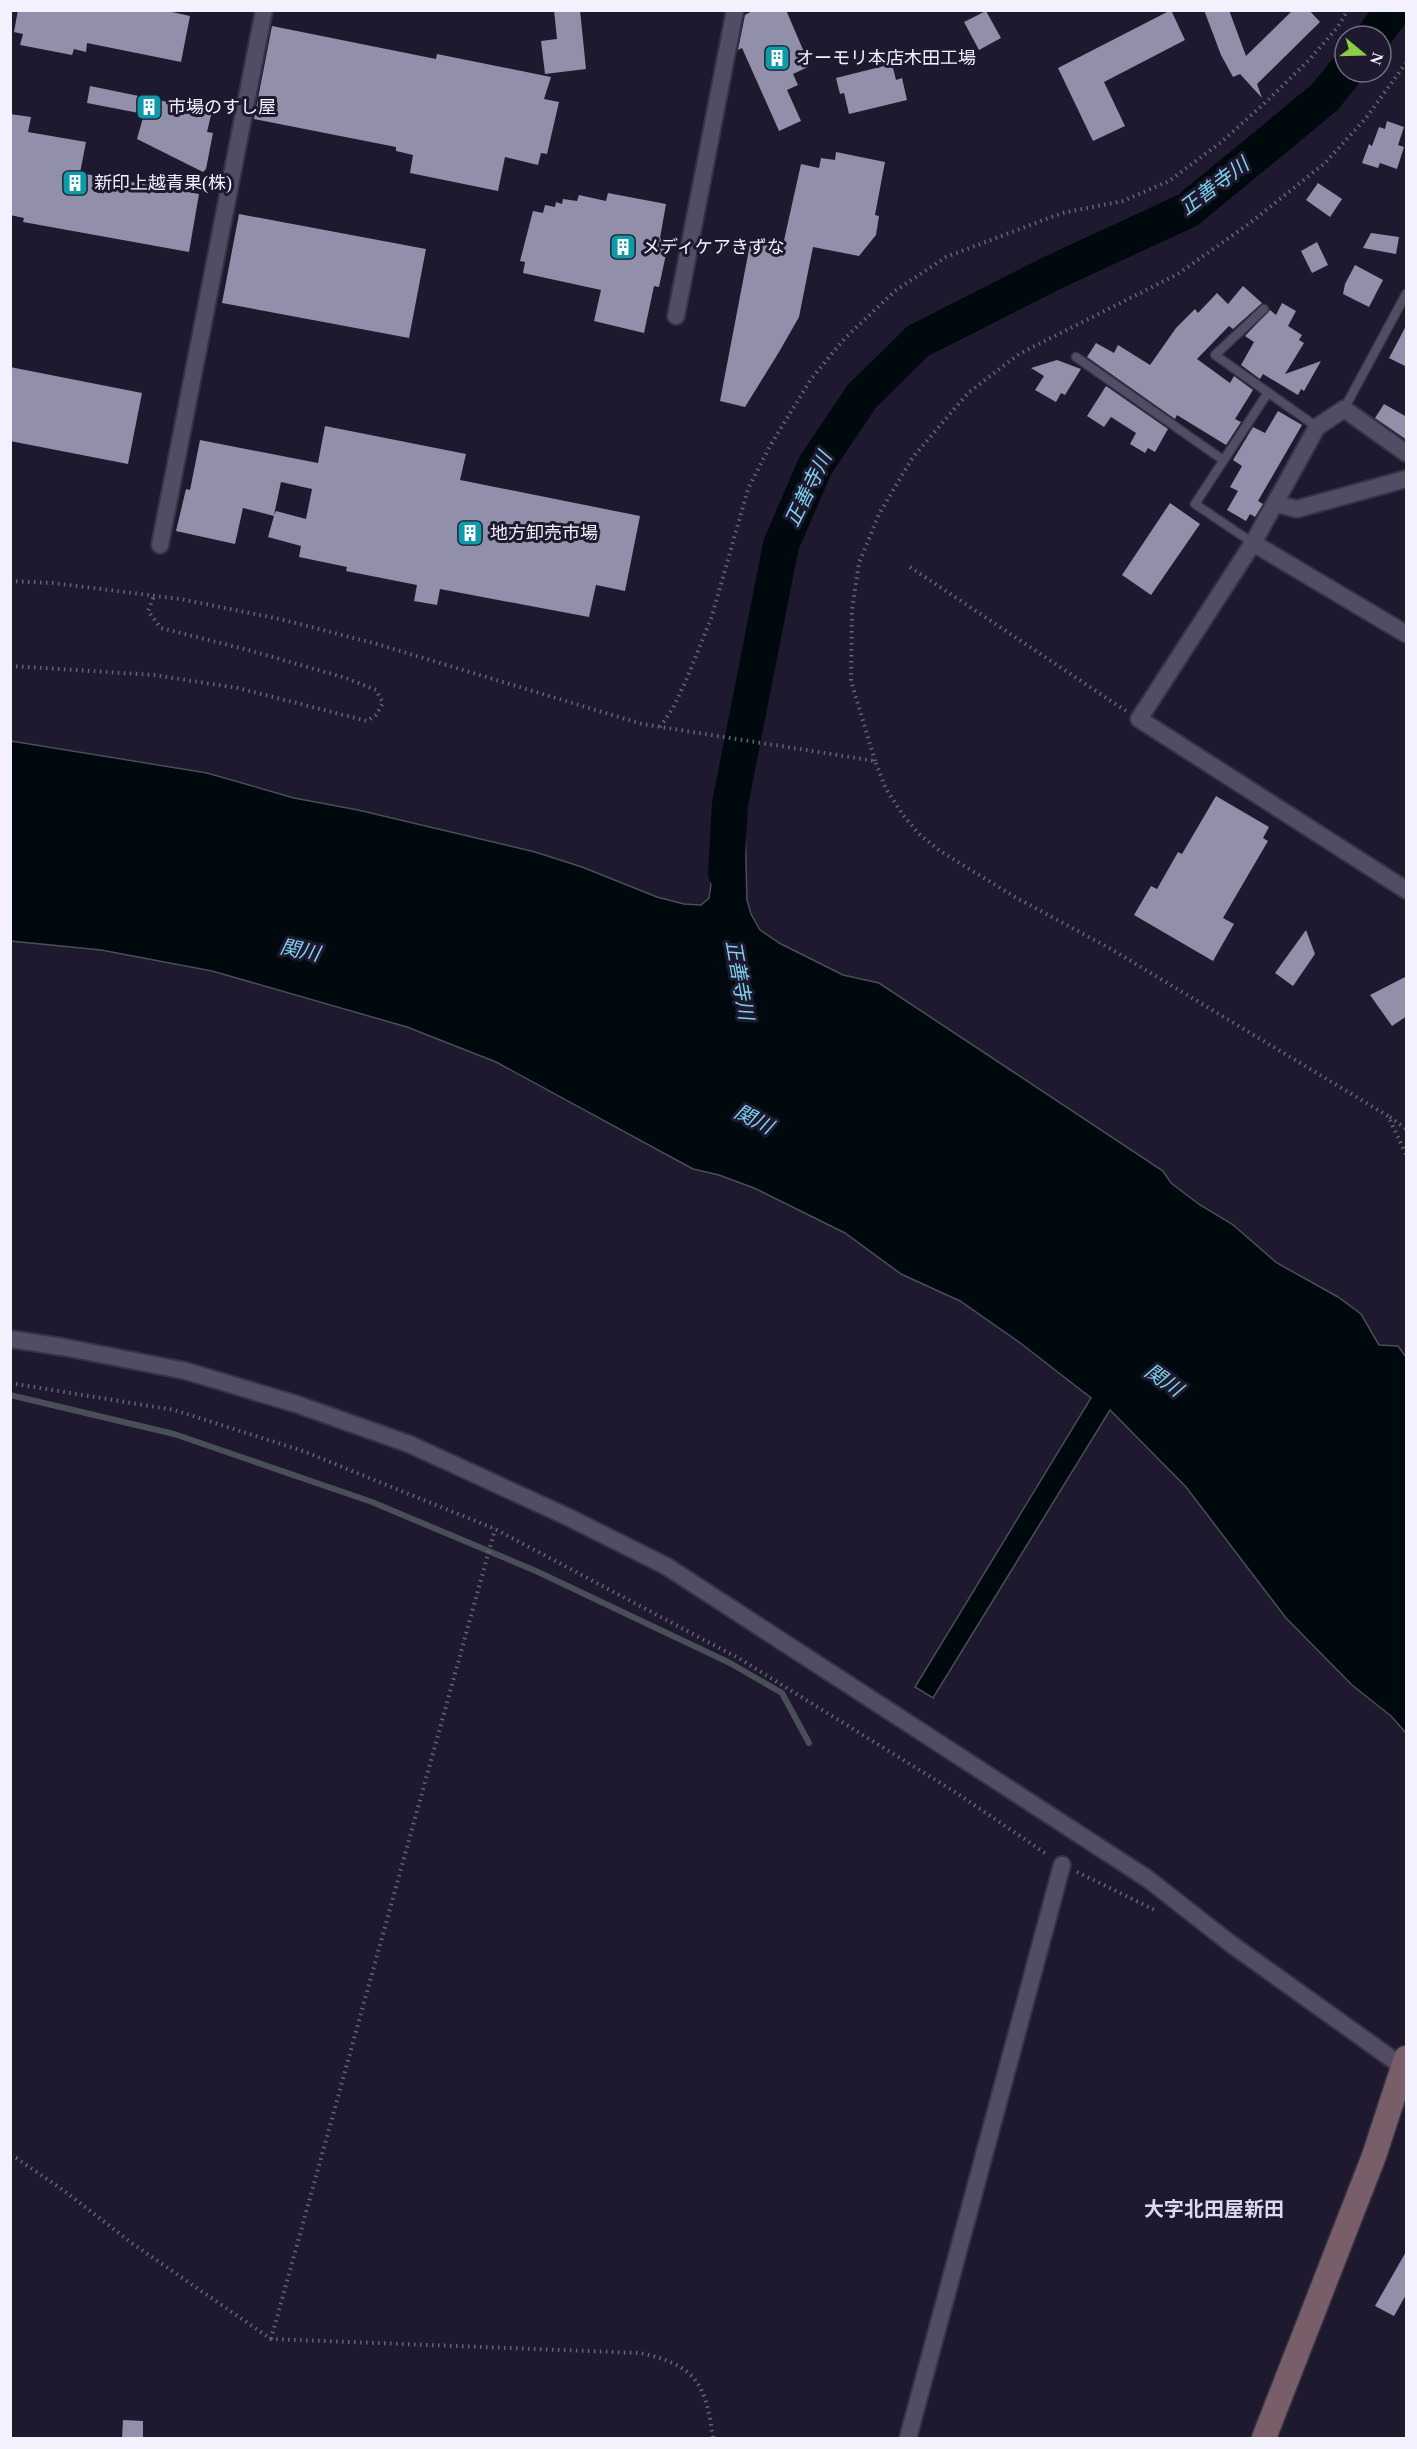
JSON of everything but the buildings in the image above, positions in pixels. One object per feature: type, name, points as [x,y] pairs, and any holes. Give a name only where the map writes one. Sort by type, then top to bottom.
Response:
[{"type":"street","points":[[160,545],[264,10]]},
{"type":"street","points":[[676,316],[735,10]]},
{"type":"street","points":[[1407,453],[1344,409],[1317,427],[1276,504],[1139,719],[1407,890]]},
{"type":"street","points":[[1276,504],[1297,509],[1407,479]]},
{"type":"street","points":[[1252,543],[1407,633]]},
{"type":"street","points":[[10,1339],[186,1371],[296,1404],[409,1444],[568,1517],[666,1566],[1148,1879],[1231,1944],[1406,2065],[1374,2156],[1264,2439]]},
{"type":"street","points":[[908,2439],[1062,1865]]},
{"type":"lane","points":[[1344,409],[1407,294]]},
{"type":"lane","points":[[1264,309],[1215,355],[1267,394],[1317,427]]},
{"type":"lane","points":[[1076,357],[1223,460]]},
{"type":"lane","points":[[1252,543],[1195,504],[1267,394]]},
{"type":"path","points":[[660,727],[673,708],[688,676],[712,616],[748,489],[770,446],[811,380],[845,338],[895,291],[946,257],[1062,213],[1123,201],[1169,182],[1220,143],[1268,100],[1316,52],[1337,28],[1348,10]]},
{"type":"path","points":[[1407,63],[1366,118],[1325,163],[1260,215],[1178,274],[1019,354],[968,393],[913,457],[879,514],[859,563],[852,610],[850,681],[886,789],[919,834],[940,851],[1015,897],[1121,955],[1407,1129]]},
{"type":"path","points":[[910,567],[1139,719]]},
{"type":"path","points":[[10,581],[154,596],[280,619],[355,638],[617,717],[660,727],[857,760],[875,761]]},
{"type":"path","points":[[10,666],[154,675],[238,688],[367,722],[376,715],[383,703],[376,690],[346,678],[161,628],[148,611],[154,596]]},
{"type":"path","points":[[1388,1116],[1407,1154]]},
{"type":"path","points":[[10,1383],[174,1410],[303,1451],[495,1529],[740,1659],[955,1791],[1062,1865],[1167,1916]]},
{"type":"path","points":[[271,2339],[495,1529]]},
{"type":"path","points":[[10,2157],[16,2158],[63,2190],[134,2244],[271,2339],[640,2353],[658,2357],[689,2372],[695,2380],[710,2415],[713,2439]]},
{"type":"water","name":"関川","points":[[11,741],[207,773],[294,798],[358,810],[535,852],[582,867],[657,897],[684,904],[701,905],[709,898],[712,822],[745,823],[747,900],[751,914],[760,930],[781,944],[843,975],[879,983],[1163,1171],[1171,1183],[1200,1205],[1232,1224],[1277,1263],[1338,1297],[1361,1314],[1379,1345],[1398,1346],[1406,1357],[1406,1733],[1391,1716],[1352,1685],[1286,1618],[1186,1487],[1110,1410],[933,1698],[915,1687],[1091,1398],[1019,1342],[960,1301],[901,1274],[845,1233],[754,1188],[719,1175],[693,1169],[496,1062],[407,1027],[212,971],[101,950],[11,941]]},
{"type":"waterway","name":"正善寺川","points":[[1383,24],[1393,10]]},
{"type":"waterway","name":"正善寺川","points":[[726,873],[730,804],[781,545],[815,466],[862,396],[918,341],[1054,272],[1188,210],[1325,97],[1335,84]]},
{"type":"waterway","points":[[10,1395],[174,1434],[372,1502],[536,1571],[730,1663],[782,1693],[809,1743]]},
{"type":"place","name":"オーモリ本店木田工場","points":[[777,58]]},
{"type":"place","name":"市場のすし屋","points":[[149,107]]},
{"type":"place","name":"新印上越青果(株)","points":[[75,183]]},
{"type":"place","name":"メディケアきずな","points":[[623,247]]},
{"type":"place","name":"地方卸売市場","points":[[470,533]]},
{"type":"district","name":"大字北田屋新田","points":[[1214,2209]]}]
